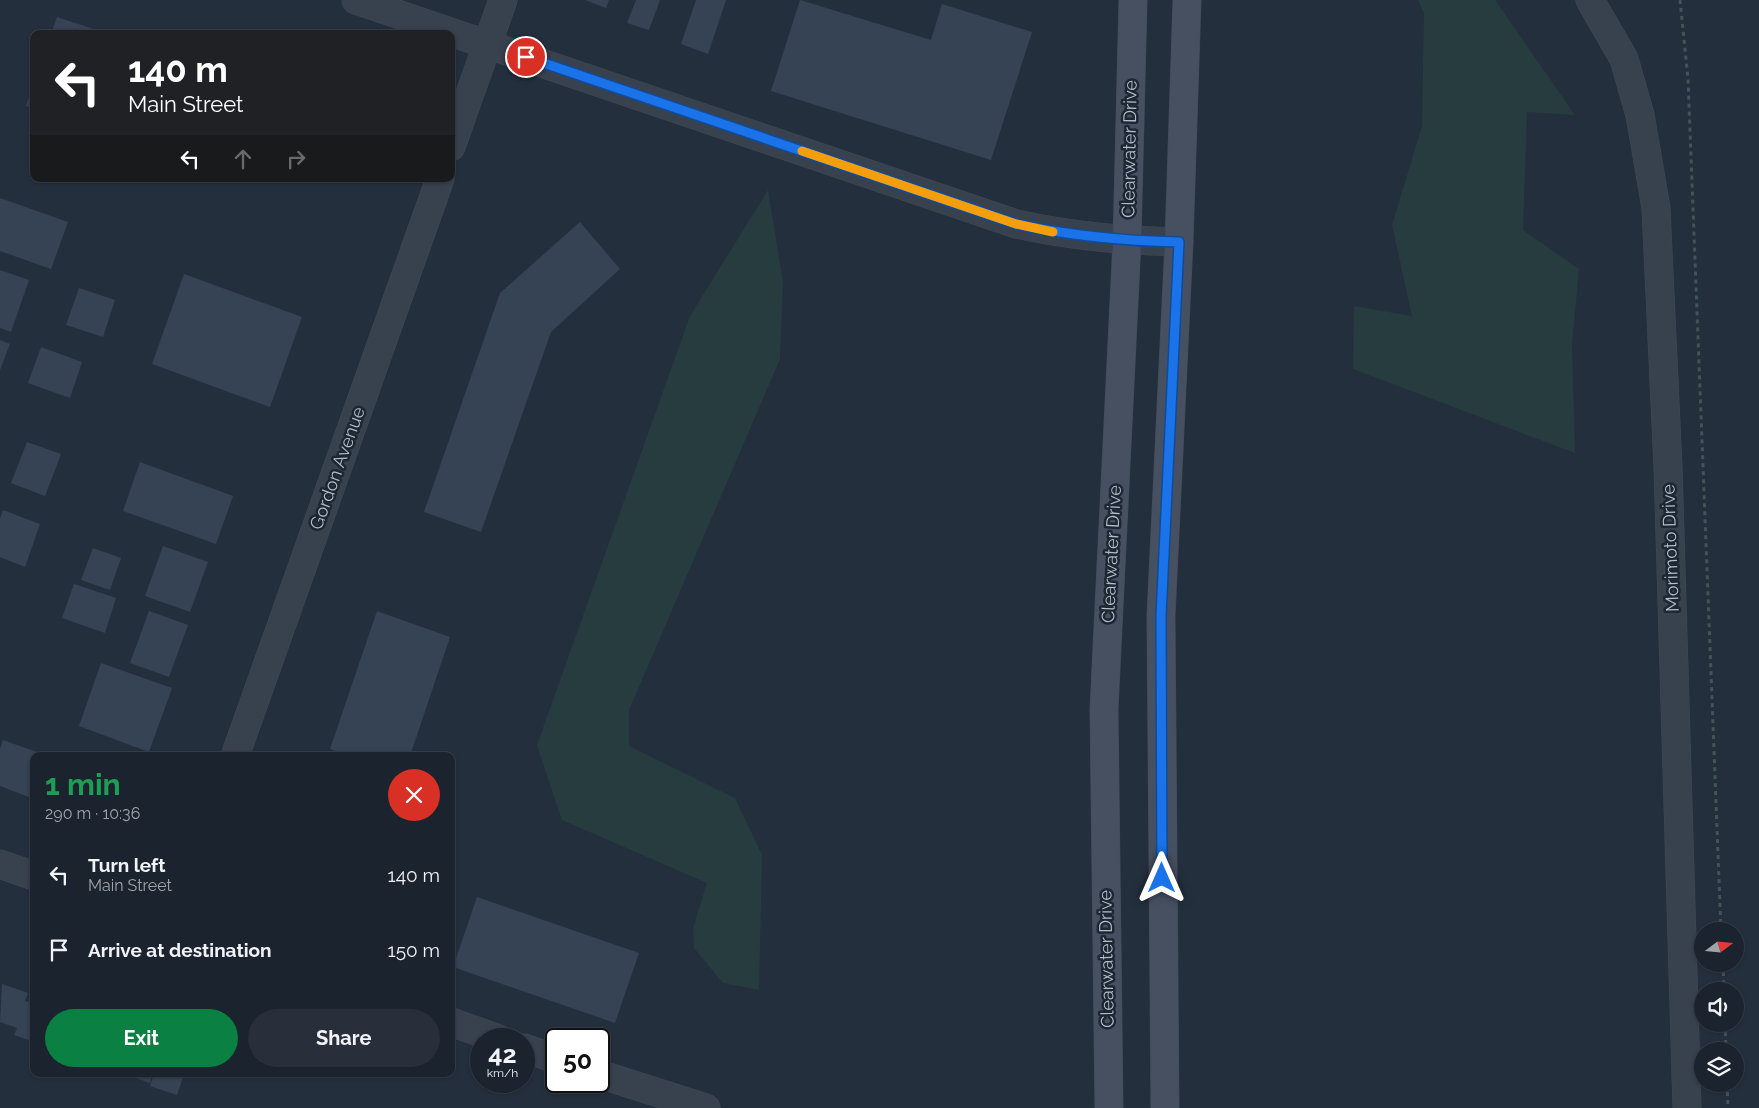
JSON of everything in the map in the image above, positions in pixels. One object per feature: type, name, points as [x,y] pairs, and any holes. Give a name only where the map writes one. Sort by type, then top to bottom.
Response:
[{"type":"main road","name":"Clearwater Drive","points":[[1108,1108],[1104,709],[1127,241],[1132,0]]},
{"type":"main road","points":[[1165,1108],[1161,616],[1179,242],[1187,0]]},
{"type":"street","points":[[356,0],[446,30]]},
{"type":"street","points":[[455,136],[503,0]]},
{"type":"street","name":"Morimoto Drive","points":[[1590,0],[1624,60],[1640,115],[1656,208],[1668,467],[1687,1108]]},
{"type":"street","points":[[455,33],[1016,224],[1060,234],[1127,241],[1179,242]]},
{"type":"street","name":"Gordon Avenue","points":[[236,752],[439,182]]},
{"type":"street","points":[[0,864],[30,875]]},
{"type":"street","points":[[455,1023],[470,1029]]},
{"type":"street","points":[[610,1077],[706,1108]]},
{"type":"path","points":[[1680,0],[1688,89],[1721,922]]},
{"type":"path","points":[[1728,1092],[1728,1108]]},
{"type":"green space","points":[[1418,0],[1495,0],[1575,115],[1527,112],[1523,230],[1579,269],[1572,345],[1575,453],[1353,369],[1354,306],[1412,316],[1392,225],[1422,126],[1424,13]]},
{"type":"green space","points":[[768,190],[783,282],[780,359],[629,710],[629,746],[735,798],[762,855],[759,990],[723,983],[694,948],[693,928],[707,883],[562,820],[537,745],[690,316]]},
{"type":"building","points":[[585,0],[609,0],[606,8]]},
{"type":"building","points":[[636,0],[660,0],[649,30],[627,23]]},
{"type":"building","points":[[696,0],[726,0],[708,54],[681,44]]},
{"type":"building","points":[[800,0],[931,40],[942,4],[1032,32],[991,160],[771,91]]},
{"type":"building","points":[[57,17],[97,30],[52,30]]},
{"type":"building","points":[[30,94],[30,107],[26,106]]},
{"type":"building","points":[[0,198],[68,222],[51,269],[0,251]]},
{"type":"building","points":[[580,222],[620,269],[551,332],[481,532],[424,512],[500,293]]},
{"type":"building","points":[[0,270],[29,280],[11,332],[0,328]]},
{"type":"building","points":[[184,274],[302,317],[270,407],[152,364]]},
{"type":"building","points":[[79,288],[115,300],[103,337],[66,325]]},
{"type":"building","points":[[0,340],[10,344],[0,370]]},
{"type":"building","points":[[41,347],[82,362],[70,398],[28,383]]},
{"type":"building","points":[[27,442],[61,454],[45,496],[11,483]]},
{"type":"building","points":[[140,462],[233,496],[216,544],[123,511]]},
{"type":"building","points":[[3,510],[40,524],[25,567],[0,557],[0,518]]},
{"type":"building","points":[[163,546],[208,562],[190,612],[145,596]]},
{"type":"building","points":[[93,548],[121,558],[110,590],[81,580]]},
{"type":"building","points":[[74,584],[116,598],[105,633],[62,618]]},
{"type":"building","points":[[149,611],[188,625],[169,677],[130,663]]},
{"type":"building","points":[[377,611],[450,637],[411,752],[339,752],[330,749]]},
{"type":"building","points":[[101,663],[172,688],[149,752],[79,726]]},
{"type":"building","points":[[3,740],[37,752],[30,752],[30,797],[0,786],[0,749]]},
{"type":"building","points":[[477,897],[639,953],[615,1023],[455,968],[455,961]]},
{"type":"building","points":[[2,984],[28,993],[25,1001],[30,1003],[30,1041],[14,1035],[17,1028],[0,1022]]},
{"type":"building","points":[[133,1077],[151,1077],[150,1083]]},
{"type":"building","points":[[153,1077],[183,1077],[177,1095],[150,1086]]},
{"type":"slow traffic","points":[[802,151],[1016,224],[1053,232]]},
{"type":"route","points":[[526,57],[1016,224],[1060,234],[1127,241],[1179,242],[1161,616],[1162,878]]}]
